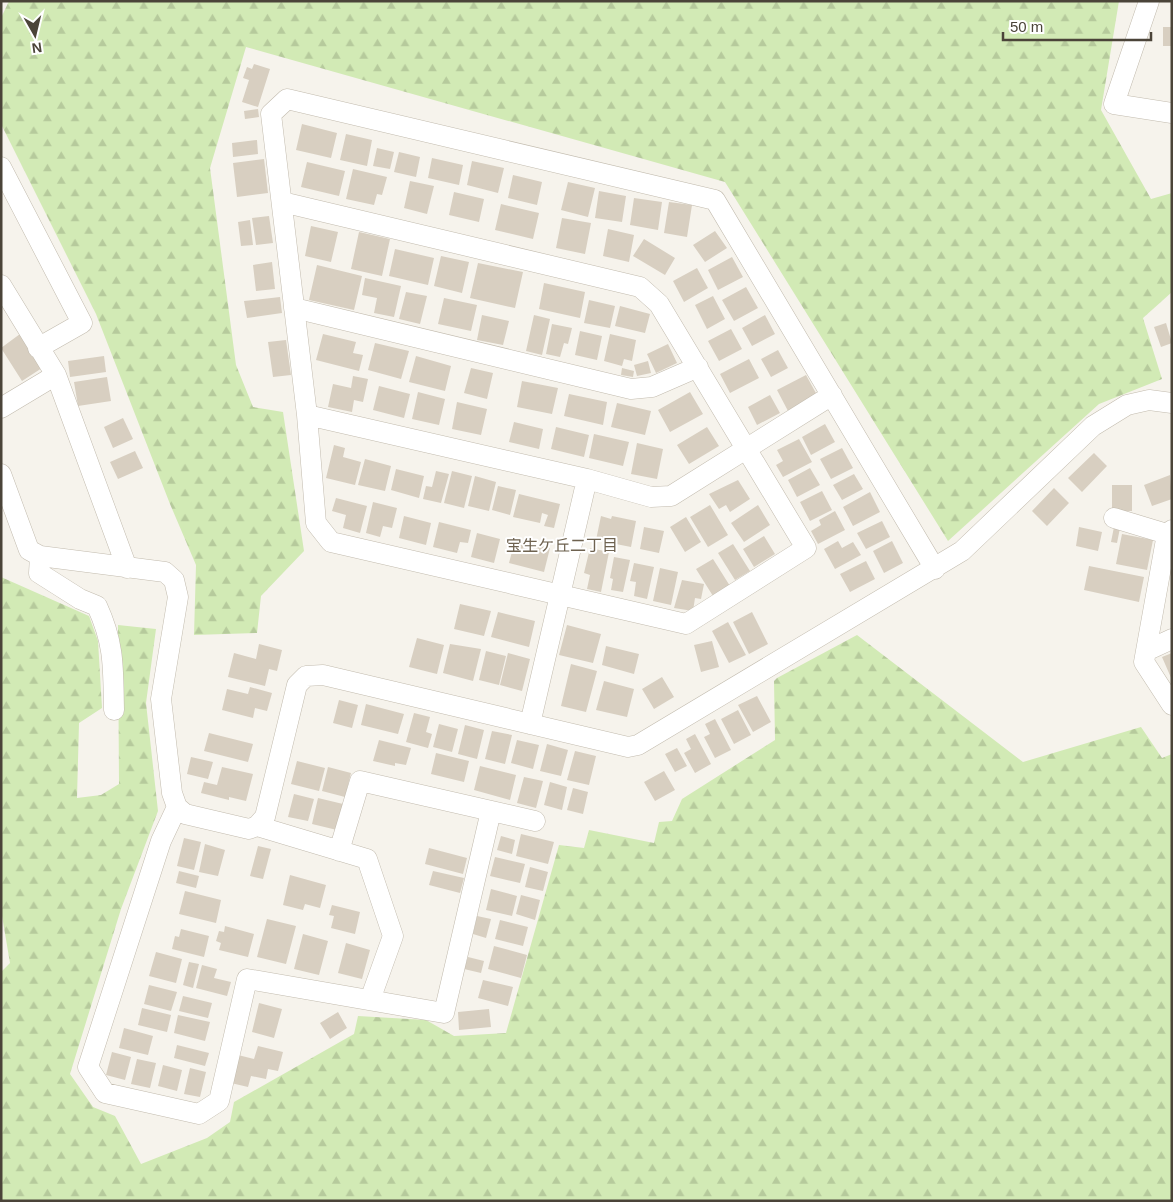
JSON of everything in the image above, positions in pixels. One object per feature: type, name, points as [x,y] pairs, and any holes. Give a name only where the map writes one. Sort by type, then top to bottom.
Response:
[{"type":"street","points":[[1149,1],[1114,104],[1172,113]]},
{"type":"street","points":[[282,202],[640,287],[659,304],[748,448],[806,548],[686,624],[331,542],[316,523],[307,416],[271,114],[287,100],[715,200],[935,569]]},
{"type":"street","points":[[1,167],[82,324],[38,348]]},
{"type":"street","points":[[1,284],[56,375],[127,568]]},
{"type":"street","points":[[294,308],[630,389],[652,387],[698,367]]},
{"type":"street","points":[[1,408],[56,375]]},
{"type":"street","points":[[307,416],[587,479],[651,497],[671,496],[832,395]]},
{"type":"street","points":[[1,474],[23,539],[29,550],[40,556],[165,572],[174,580],[178,597],[161,699],[172,793],[177,807],[185,814],[249,829],[257,826],[265,817],[297,685],[306,676],[323,675],[628,747],[638,745],[962,552],[1094,426],[1127,405],[1149,400],[1172,403]]},
{"type":"street","points":[[530,724],[587,479]]},
{"type":"street","points":[[1114,518],[1169,532],[1144,662],[1172,705]]},
{"type":"street","points":[[40,556],[39,573],[80,599],[97,606],[108,629],[113,650],[114,710]]},
{"type":"street","points":[[1146,651],[1172,639]]},
{"type":"street","points":[[339,851],[360,781],[534,821]]},
{"type":"street","points":[[177,807],[161,841],[88,1067],[105,1093],[199,1114],[219,1101],[247,979],[444,1013],[491,811]]},
{"type":"street","points":[[257,826],[367,859],[393,936],[370,1000]]},
{"type":"green space","points":[[9,1],[1119,1],[1101,110],[1151,199],[1172,193],[1172,292],[1143,318],[1162,379],[1099,404],[948,541],[725,182],[246,47],[210,168],[236,365],[253,407],[283,412],[304,551],[261,596],[257,633],[194,635],[196,565],[170,504],[96,314],[1,124],[1,18]]},
{"type":"green space","points":[[1,577],[89,616],[98,641],[102,708],[79,723],[77,798],[101,795],[119,784],[118,625],[156,629],[146,703],[158,811],[121,909],[70,1074],[93,1107],[115,1116],[141,1164],[207,1138],[230,1122],[234,1102],[354,1034],[358,1016],[426,1020],[454,1036],[506,1033],[559,845],[584,848],[589,830],[654,843],[659,822],[672,821],[682,799],[775,740],[774,681],[857,635],[1023,762],[1141,727],[1162,758],[1172,754],[1172,1201],[1,1201],[1,972],[10,963],[1,910]]},
{"type":"building","points":[[1163,27],[1172,27],[1172,46],[1163,46]]},
{"type":"building","points":[[254,64],[270,69],[258,107],[242,102],[249,80],[243,78],[247,67],[252,69]]},
{"type":"building","points":[[258,109],[259,117],[245,119],[244,111]]},
{"type":"building","points":[[302,124],[337,133],[331,158],[296,150]]},
{"type":"building","points":[[346,134],[372,140],[367,166],[340,160]]},
{"type":"building","points":[[257,140],[258,154],[233,157],[232,143]]},
{"type":"building","points":[[377,148],[394,152],[390,169],[373,166]]},
{"type":"building","points":[[399,152],[420,157],[416,177],[394,172]]},
{"type":"building","points":[[432,158],[463,165],[459,185],[428,178]]},
{"type":"building","points":[[264,159],[268,193],[237,197],[233,163]]},
{"type":"building","points":[[472,161],[504,168],[498,193],[467,185]]},
{"type":"building","points":[[307,162],[345,171],[339,196],[301,187]]},
{"type":"building","points":[[353,169],[387,177],[382,195],[377,194],[374,205],[346,199]]},
{"type":"building","points":[[513,175],[542,182],[537,205],[508,198]]},
{"type":"building","points":[[410,181],[434,186],[427,214],[404,208]]},
{"type":"building","points":[[568,182],[595,188],[588,217],[561,210]]},
{"type":"building","points":[[599,191],[626,196],[622,222],[595,218]]},
{"type":"building","points":[[454,192],[484,199],[479,222],[449,215]]},
{"type":"building","points":[[634,198],[662,202],[658,230],[630,225]]},
{"type":"building","points":[[669,202],[692,205],[687,237],[664,233]]},
{"type":"building","points":[[501,204],[539,213],[533,239],[495,230]]},
{"type":"building","points":[[269,216],[273,243],[256,245],[252,218]]},
{"type":"building","points":[[562,218],[591,223],[585,254],[556,248]]},
{"type":"building","points":[[250,220],[253,245],[241,246],[238,222]]},
{"type":"building","points":[[311,226],[338,232],[331,262],[305,256]]},
{"type":"building","points":[[608,229],[634,235],[629,262],[603,256]]},
{"type":"building","points":[[715,231],[727,248],[705,262],[693,245]]},
{"type":"building","points":[[359,232],[390,239],[382,276],[351,269]]},
{"type":"building","points":[[644,239],[675,258],[665,275],[633,256]]},
{"type":"building","points":[[395,249],[434,258],[428,285],[389,276]]},
{"type":"building","points":[[441,256],[469,262],[462,293],[434,286]]},
{"type":"building","points":[[732,257],[743,277],[718,290],[708,270]]},
{"type":"building","points":[[272,262],[275,289],[256,291],[253,265]]},
{"type":"building","points":[[478,263],[523,272],[515,308],[470,298]]},
{"type":"building","points":[[317,265],[362,276],[354,310],[309,300]]},
{"type":"building","points":[[697,268],[708,288],[684,302],[673,281]]},
{"type":"building","points":[[365,278],[401,286],[394,317],[374,313],[377,298],[362,295]]},
{"type":"building","points":[[544,283],[585,292],[580,318],[539,309]]},
{"type":"building","points":[[746,287],[758,308],[734,321],[722,300]]},
{"type":"building","points":[[406,292],[427,296],[420,324],[399,319]]},
{"type":"building","points":[[713,296],[725,319],[707,329],[695,305]]},
{"type":"building","points":[[280,297],[282,313],[247,318],[244,301]]},
{"type":"building","points":[[444,298],[477,305],[471,331],[438,324]]},
{"type":"building","points":[[589,300],[615,306],[610,328],[584,323]]},
{"type":"building","points":[[620,306],[650,314],[645,333],[615,326]]},
{"type":"building","points":[[482,315],[509,321],[503,345],[477,340]]},
{"type":"building","points":[[534,315],[550,319],[542,355],[526,351]]},
{"type":"building","points":[[765,315],[775,334],[752,346],[742,328]]},
{"type":"building","points":[[1166,323],[1172,343],[1161,347],[1154,327]]},
{"type":"building","points":[[552,324],[572,328],[568,344],[564,343],[560,357],[546,354]]},
{"type":"building","points":[[731,329],[742,349],[719,361],[708,341]]},
{"type":"building","points":[[580,331],[602,336],[597,360],[575,355]]},
{"type":"building","points":[[20,334],[42,368],[22,381],[1,348]]},
{"type":"building","points":[[323,334],[356,342],[353,353],[363,355],[359,371],[316,360]]},
{"type":"building","points":[[610,334],[636,340],[632,361],[624,359],[622,366],[604,361]]},
{"type":"building","points":[[286,340],[291,375],[273,377],[268,342]]},
{"type":"building","points":[[375,343],[409,351],[401,379],[368,370]]},
{"type":"building","points":[[668,344],[677,363],[656,373],[647,354]]},
{"type":"building","points":[[778,350],[788,368],[771,377],[761,359]]},
{"type":"building","points":[[104,356],[106,372],[70,377],[68,361]]},
{"type":"building","points":[[416,356],[451,366],[445,391],[409,382]]},
{"type":"building","points":[[749,359],[759,378],[730,393],[720,374]]},
{"type":"building","points":[[648,361],[651,373],[637,376],[634,365]]},
{"type":"building","points":[[471,368],[493,373],[487,399],[464,393]]},
{"type":"building","points":[[622,368],[634,371],[633,377],[621,375]]},
{"type":"building","points":[[806,375],[817,395],[788,411],[777,390]]},
{"type":"building","points":[[353,376],[368,379],[363,402],[354,400],[352,412],[328,407],[333,384],[351,388]]},
{"type":"building","points":[[107,377],[111,401],[78,406],[74,382]]},
{"type":"building","points":[[522,381],[558,388],[552,414],[517,407]]},
{"type":"building","points":[[379,386],[410,394],[404,418],[373,410]]},
{"type":"building","points":[[418,392],[445,399],[439,425],[412,419]]},
{"type":"building","points":[[690,392],[703,414],[670,432],[658,410]]},
{"type":"building","points":[[569,394],[607,402],[603,425],[564,416]]},
{"type":"building","points":[[770,395],[780,413],[757,425],[748,407]]},
{"type":"building","points":[[457,402],[487,409],[481,435],[452,429]]},
{"type":"building","points":[[617,403],[651,411],[645,435],[611,427]]},
{"type":"building","points":[[123,418],[133,439],[113,448],[104,427]]},
{"type":"building","points":[[514,422],[543,429],[539,449],[509,442]]},
{"type":"building","points":[[825,424],[835,442],[811,455],[802,437]]},
{"type":"building","points":[[556,427],[589,435],[584,457],[551,449]]},
{"type":"building","points":[[707,427],[719,446],[689,464],[677,445]]},
{"type":"building","points":[[594,434],[629,442],[623,466],[589,458]]},
{"type":"building","points":[[799,439],[812,462],[783,477],[776,465],[783,461],[777,450]]},
{"type":"building","points":[[637,443],[663,449],[657,479],[631,474]]},
{"type":"building","points":[[334,445],[345,448],[343,457],[361,462],[355,485],[326,478]]},
{"type":"building","points":[[842,448],[853,468],[831,479],[820,459]]},
{"type":"building","points":[[135,451],[143,468],[118,479],[110,462]]},
{"type":"building","points":[[1094,453],[1107,466],[1082,492],[1068,478]]},
{"type":"building","points":[[365,459],[391,466],[385,491],[358,485]]},
{"type":"building","points":[[810,468],[820,485],[797,497],[788,480]]},
{"type":"building","points":[[396,469],[424,476],[419,498],[391,490]]},
{"type":"building","points":[[436,471],[449,474],[441,503],[423,499],[426,486],[432,487]]},
{"type":"building","points":[[452,471],[472,476],[464,508],[444,503]]},
{"type":"building","points":[[854,474],[863,489],[842,500],[833,485]]},
{"type":"building","points":[[1170,475],[1172,499],[1152,506],[1144,485]]},
{"type":"building","points":[[475,476],[496,482],[489,511],[468,506]]},
{"type":"building","points":[[738,480],[750,499],[730,512],[726,505],[719,509],[709,494]]},
{"type":"building","points":[[1112,485],[1132,485],[1132,511],[1112,511]]},
{"type":"building","points":[[498,486],[516,490],[510,515],[492,510]]},
{"type":"building","points":[[1054,488],[1069,503],[1047,526],[1032,511]]},
{"type":"building","points":[[822,491],[832,510],[810,521],[800,502]]},
{"type":"building","points":[[870,492],[880,512],[853,526],[843,507]]},
{"type":"building","points":[[519,494],[560,504],[554,528],[544,526],[548,515],[542,513],[540,523],[513,517]]},
{"type":"building","points":[[336,498],[367,506],[360,533],[343,528],[346,515],[332,511]]},
{"type":"building","points":[[373,502],[397,508],[392,528],[383,526],[380,537],[366,533]]},
{"type":"building","points":[[710,505],[728,535],[708,547],[690,517]]},
{"type":"building","points":[[758,505],[770,525],[744,542],[731,523]]},
{"type":"building","points":[[835,511],[845,530],[818,544],[811,531],[821,525],[819,520]]},
{"type":"building","points":[[404,516],[431,523],[426,545],[399,538]]},
{"type":"building","points":[[601,516],[611,519],[612,516],[636,521],[631,547],[596,540]]},
{"type":"building","points":[[686,517],[701,542],[685,552],[670,527]]},
{"type":"building","points":[[882,521],[890,537],[866,549],[857,533]]},
{"type":"building","points":[[439,522],[471,530],[468,543],[460,542],[457,553],[433,547]]},
{"type":"building","points":[[644,527],[664,531],[659,553],[640,549]]},
{"type":"building","points":[[1079,527],[1102,532],[1098,551],[1076,546]]},
{"type":"building","points":[[1114,527],[1120,528],[1117,543],[1111,542]]},
{"type":"building","points":[[477,533],[500,539],[494,563],[471,557]]},
{"type":"building","points":[[1122,534],[1153,540],[1147,570],[1116,564]]},
{"type":"building","points":[[764,536],[775,554],[754,567],[743,549]]},
{"type":"building","points":[[515,540],[550,548],[544,572],[509,563]]},
{"type":"building","points":[[838,541],[842,548],[853,542],[861,555],[835,569],[824,549]]},
{"type":"building","points":[[892,541],[903,563],[884,573],[873,551]]},
{"type":"building","points":[[733,544],[750,571],[735,580],[718,553]]},
{"type":"building","points":[[590,548],[609,552],[601,592],[587,589],[590,575],[584,573]]},
{"type":"building","points":[[614,557],[630,560],[623,592],[611,590],[613,579],[610,578]]},
{"type":"building","points":[[713,559],[730,586],[713,596],[696,569]]},
{"type":"building","points":[[866,561],[875,579],[850,592],[840,574]]},
{"type":"building","points":[[634,563],[654,567],[647,599],[634,596],[636,582],[630,581]]},
{"type":"building","points":[[1089,566],[1144,577],[1139,602],[1084,590]]},
{"type":"building","points":[[660,568],[678,572],[671,605],[653,601]]},
{"type":"building","points":[[682,580],[704,584],[701,599],[695,598],[693,611],[674,608]]},
{"type":"building","points":[[460,604],[491,611],[484,636],[454,629]]},
{"type":"building","points":[[498,612],[535,621],[529,647],[491,637]]},
{"type":"building","points":[[752,612],[768,644],[749,654],[733,622]]},
{"type":"building","points":[[728,622],[746,655],[729,663],[712,631]]},
{"type":"building","points":[[567,625],[601,634],[593,663],[559,655]]},
{"type":"building","points":[[417,638],[444,645],[437,674],[409,667]]},
{"type":"building","points":[[712,641],[719,667],[701,672],[694,645]]},
{"type":"building","points":[[259,644],[282,650],[277,671],[269,669],[265,686],[228,677],[234,653],[256,659]]},
{"type":"building","points":[[450,644],[481,649],[473,681],[443,673]]},
{"type":"building","points":[[606,646],[639,654],[634,674],[602,665]]},
{"type":"building","points":[[486,651],[506,656],[499,685],[479,680]]},
{"type":"building","points":[[508,653],[530,659],[522,691],[500,685]]},
{"type":"building","points":[[1172,653],[1172,680],[1162,657]]},
{"type":"building","points":[[571,664],[597,671],[586,712],[561,706]]},
{"type":"building","points":[[662,677],[674,697],[654,709],[642,689]]},
{"type":"building","points":[[604,681],[634,689],[627,717],[596,710]]},
{"type":"building","points":[[250,687],[272,693],[267,711],[255,708],[253,718],[222,710],[227,689],[248,694]]},
{"type":"building","points":[[757,696],[771,722],[753,732],[738,705]]},
{"type":"building","points":[[339,700],[358,705],[352,728],[333,723]]},
{"type":"building","points":[[366,704],[404,714],[398,734],[361,725]]},
{"type":"building","points":[[738,710],[751,735],[734,744],[721,719]]},
{"type":"building","points":[[414,713],[430,717],[426,732],[432,734],[428,748],[406,742]]},
{"type":"building","points":[[715,719],[731,750],[715,758],[704,737],[710,734],[705,724]]},
{"type":"building","points":[[439,724],[458,729],[452,752],[433,747]]},
{"type":"building","points":[[465,725],[484,730],[477,759],[458,754]]},
{"type":"building","points":[[492,731],[512,735],[505,764],[485,759]]},
{"type":"building","points":[[209,733],[253,744],[248,762],[204,751]]},
{"type":"building","points":[[695,734],[711,764],[695,773],[684,753],[691,749],[686,739]]},
{"type":"building","points":[[379,740],[411,748],[406,765],[395,763],[395,766],[373,761]]},
{"type":"building","points":[[517,740],[539,745],[533,769],[511,763]]},
{"type":"building","points":[[547,744],[568,750],[561,776],[540,771]]},
{"type":"building","points":[[677,748],[687,766],[675,772],[665,754]]},
{"type":"building","points":[[575,751],[596,756],[589,785],[567,780]]},
{"type":"building","points":[[436,753],[469,761],[464,782],[431,774]]},
{"type":"building","points":[[191,757],[213,762],[208,779],[187,774]]},
{"type":"building","points":[[297,761],[325,768],[319,791],[291,784]]},
{"type":"building","points":[[480,766],[516,775],[510,800],[474,790]]},
{"type":"building","points":[[222,767],[253,774],[246,801],[229,797],[229,800],[201,793],[204,782],[217,785]]},
{"type":"building","points":[[328,767],[351,773],[345,797],[322,791]]},
{"type":"building","points":[[664,771],[675,790],[655,801],[644,782]]},
{"type":"building","points":[[524,777],[543,781],[536,808],[517,803]]},
{"type":"building","points":[[550,782],[567,787],[562,810],[544,805]]},
{"type":"building","points":[[573,788],[588,792],[583,814],[567,810]]},
{"type":"building","points":[[294,794],[314,799],[308,821],[288,817]]},
{"type":"building","points":[[318,798],[343,804],[337,830],[312,824]]},
{"type":"building","points":[[521,834],[554,842],[548,864],[516,856]]},
{"type":"building","points":[[501,836],[515,840],[512,854],[497,850]]},
{"type":"building","points":[[184,838],[201,842],[194,870],[177,866]]},
{"type":"building","points":[[205,844],[225,850],[218,876],[199,872]]},
{"type":"building","points":[[258,846],[271,849],[263,879],[250,876]]},
{"type":"building","points":[[429,848],[467,858],[463,874],[425,864]]},
{"type":"building","points":[[495,857],[525,864],[520,883],[490,876]]},
{"type":"building","points":[[530,867],[548,872],[543,891],[525,887]]},
{"type":"building","points":[[179,871],[199,876],[196,888],[176,883]]},
{"type":"building","points":[[433,871],[464,878],[460,893],[429,885]]},
{"type":"building","points":[[290,875],[326,885],[320,908],[305,904],[303,910],[283,905]]},
{"type":"building","points":[[491,889],[517,896],[512,916],[486,910]]},
{"type":"building","points":[[185,891],[221,900],[216,923],[179,914]]},
{"type":"building","points":[[521,895],[540,900],[535,920],[516,914]]},
{"type":"building","points":[[332,905],[360,912],[355,934],[331,928],[334,916],[329,915]]},
{"type":"building","points":[[477,916],[491,919],[486,938],[473,934]]},
{"type":"building","points":[[267,919],[296,926],[286,964],[257,957]]},
{"type":"building","points":[[500,920],[528,927],[523,946],[495,939]]},
{"type":"building","points":[[225,926],[254,934],[248,957],[219,950],[221,943],[216,941],[219,931],[224,932]]},
{"type":"building","points":[[181,929],[209,936],[204,957],[172,949],[175,936],[179,937]]},
{"type":"building","points":[[303,934],[328,941],[319,975],[294,969]]},
{"type":"building","points":[[346,943],[370,950],[362,979],[338,973]]},
{"type":"building","points":[[494,946],[527,955],[521,978],[488,969]]},
{"type":"building","points":[[156,952],[182,959],[176,983],[149,976]]},
{"type":"building","points":[[468,957],[484,961],[481,973],[464,969]]},
{"type":"building","points":[[189,962],[199,964],[193,988],[183,985]]},
{"type":"building","points":[[202,965],[217,969],[214,978],[231,982],[227,996],[196,988]]},
{"type":"building","points":[[483,980],[513,987],[508,1006],[478,998]]},
{"type":"building","points":[[149,985],[177,992],[171,1011],[144,1004]]},
{"type":"building","points":[[183,996],[212,1003],[208,1018],[179,1011]]},
{"type":"building","points":[[259,1003],[282,1009],[274,1038],[252,1032]]},
{"type":"building","points":[[142,1008],[171,1015],[167,1032],[138,1025]]},
{"type":"building","points":[[489,1009],[491,1027],[459,1030],[458,1012]]},
{"type":"building","points":[[338,1012],[347,1028],[330,1039],[320,1023]]},
{"type":"building","points":[[178,1015],[210,1022],[205,1041],[174,1033]]},
{"type":"building","points":[[124,1028],[153,1036],[148,1055],[119,1048]]},
{"type":"building","points":[[177,1045],[209,1053],[205,1066],[174,1058]]},
{"type":"building","points":[[258,1046],[283,1052],[278,1071],[268,1069],[266,1079],[251,1076],[248,1087],[231,1083],[238,1055],[254,1059]]},
{"type":"building","points":[[112,1052],[131,1057],[125,1080],[106,1075]]},
{"type":"building","points":[[137,1059],[156,1063],[150,1088],[131,1084]]},
{"type":"building","points":[[163,1065],[182,1070],[177,1091],[158,1086]]},
{"type":"building","points":[[190,1068],[206,1072],[200,1097],[184,1094]]},
{"type":"district","name":"宝生ケ丘二丁目","points":[[562,545]]}]
